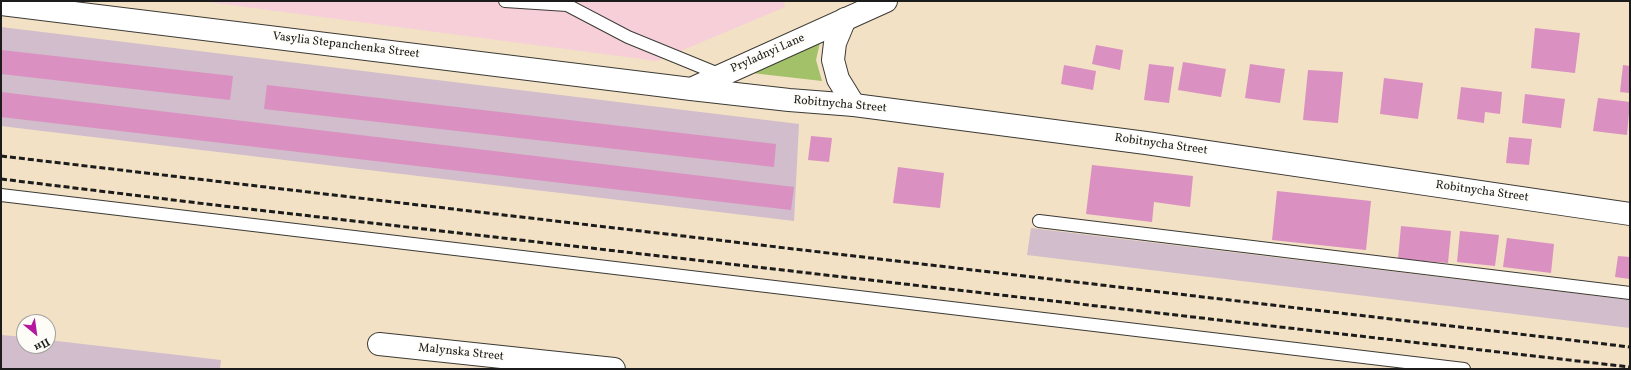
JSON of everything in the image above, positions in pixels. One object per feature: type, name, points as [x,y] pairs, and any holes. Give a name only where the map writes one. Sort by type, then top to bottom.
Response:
[{"type":"street","name":"Pryladnyi Lane","points":[[690,89],[886,1]]},
{"type":"street","name":"Vasylia Stepanchenka Street","points":[[1,4],[690,89]]},
{"type":"street","points":[[844,19],[834,43],[833,60],[838,79],[854,105]]},
{"type":"street","name":"Robitnycha Street","points":[[690,89],[789,100],[854,105],[1146,143],[1630,214]]},
{"type":"street","name":"Malynska Street","points":[[379,344],[614,369]]},
{"type":"lane","points":[[506,1],[567,5],[628,37],[722,75]]},
{"type":"lane","points":[[1,195],[1464,369]]},
{"type":"lane","points":[[1039,221],[1630,293]]},
{"type":"shaded area","points":[[200,1],[784,1],[785,7],[657,61]]},
{"type":"shaded area","points":[[1,27],[799,124],[794,221],[1,126]]},
{"type":"shaded area","points":[[1031,228],[1630,300],[1630,328],[1027,255]]},
{"type":"shaded area","points":[[1,335],[16,336],[16,354],[56,354],[56,341],[221,360],[220,369],[1,369]]},
{"type":"green space","points":[[821,38],[816,60],[822,81],[743,72]]},
{"type":"building","points":[[1535,28],[1580,33],[1575,73],[1531,68]]},
{"type":"building","points":[[1096,45],[1123,50],[1120,70],[1092,64]]},
{"type":"building","points":[[1,50],[233,76],[230,100],[1,74]]},
{"type":"building","points":[[1183,62],[1226,69],[1221,97],[1178,90]]},
{"type":"building","points":[[1149,64],[1174,67],[1169,103],[1144,100]]},
{"type":"building","points":[[1250,64],[1285,69],[1280,103],[1245,98]]},
{"type":"building","points":[[1064,65],[1096,71],[1093,90],[1061,84]]},
{"type":"building","points":[[1623,65],[1630,66],[1630,93],[1620,92]]},
{"type":"building","points":[[1308,70],[1343,72],[1338,123],[1303,120]]},
{"type":"building","points":[[1384,78],[1423,83],[1418,119],[1380,114]]},
{"type":"building","points":[[267,85],[776,144],[774,167],[264,109]]},
{"type":"building","points":[[1461,87],[1502,92],[1500,114],[1485,112],[1484,123],[1457,119]]},
{"type":"building","points":[[1,92],[794,187],[791,210],[1,117]]},
{"type":"building","points":[[1525,94],[1565,99],[1561,128],[1522,123]]},
{"type":"building","points":[[1598,98],[1630,102],[1627,135],[1593,131]]},
{"type":"building","points":[[811,136],[832,138],[829,162],[808,160]]},
{"type":"building","points":[[1509,137],[1532,139],[1529,165],[1506,163]]},
{"type":"building","points":[[1092,165],[1193,176],[1190,207],[1154,202],[1152,222],[1086,214]]},
{"type":"building","points":[[898,167],[944,173],[940,208],[893,203]]},
{"type":"building","points":[[1277,191],[1371,201],[1366,250],[1272,240]]},
{"type":"building","points":[[1401,226],[1451,231],[1448,263],[1398,259]]},
{"type":"building","points":[[1460,231],[1499,235],[1495,266],[1457,262]]},
{"type":"building","points":[[1507,238],[1554,244],[1551,273],[1503,267]]},
{"type":"building","points":[[1618,256],[1630,257],[1630,279],[1615,277]]},
{"type":"railway","points":[[1,156],[1630,347]]},
{"type":"railway","points":[[1,179],[223,206],[1630,367]]}]
